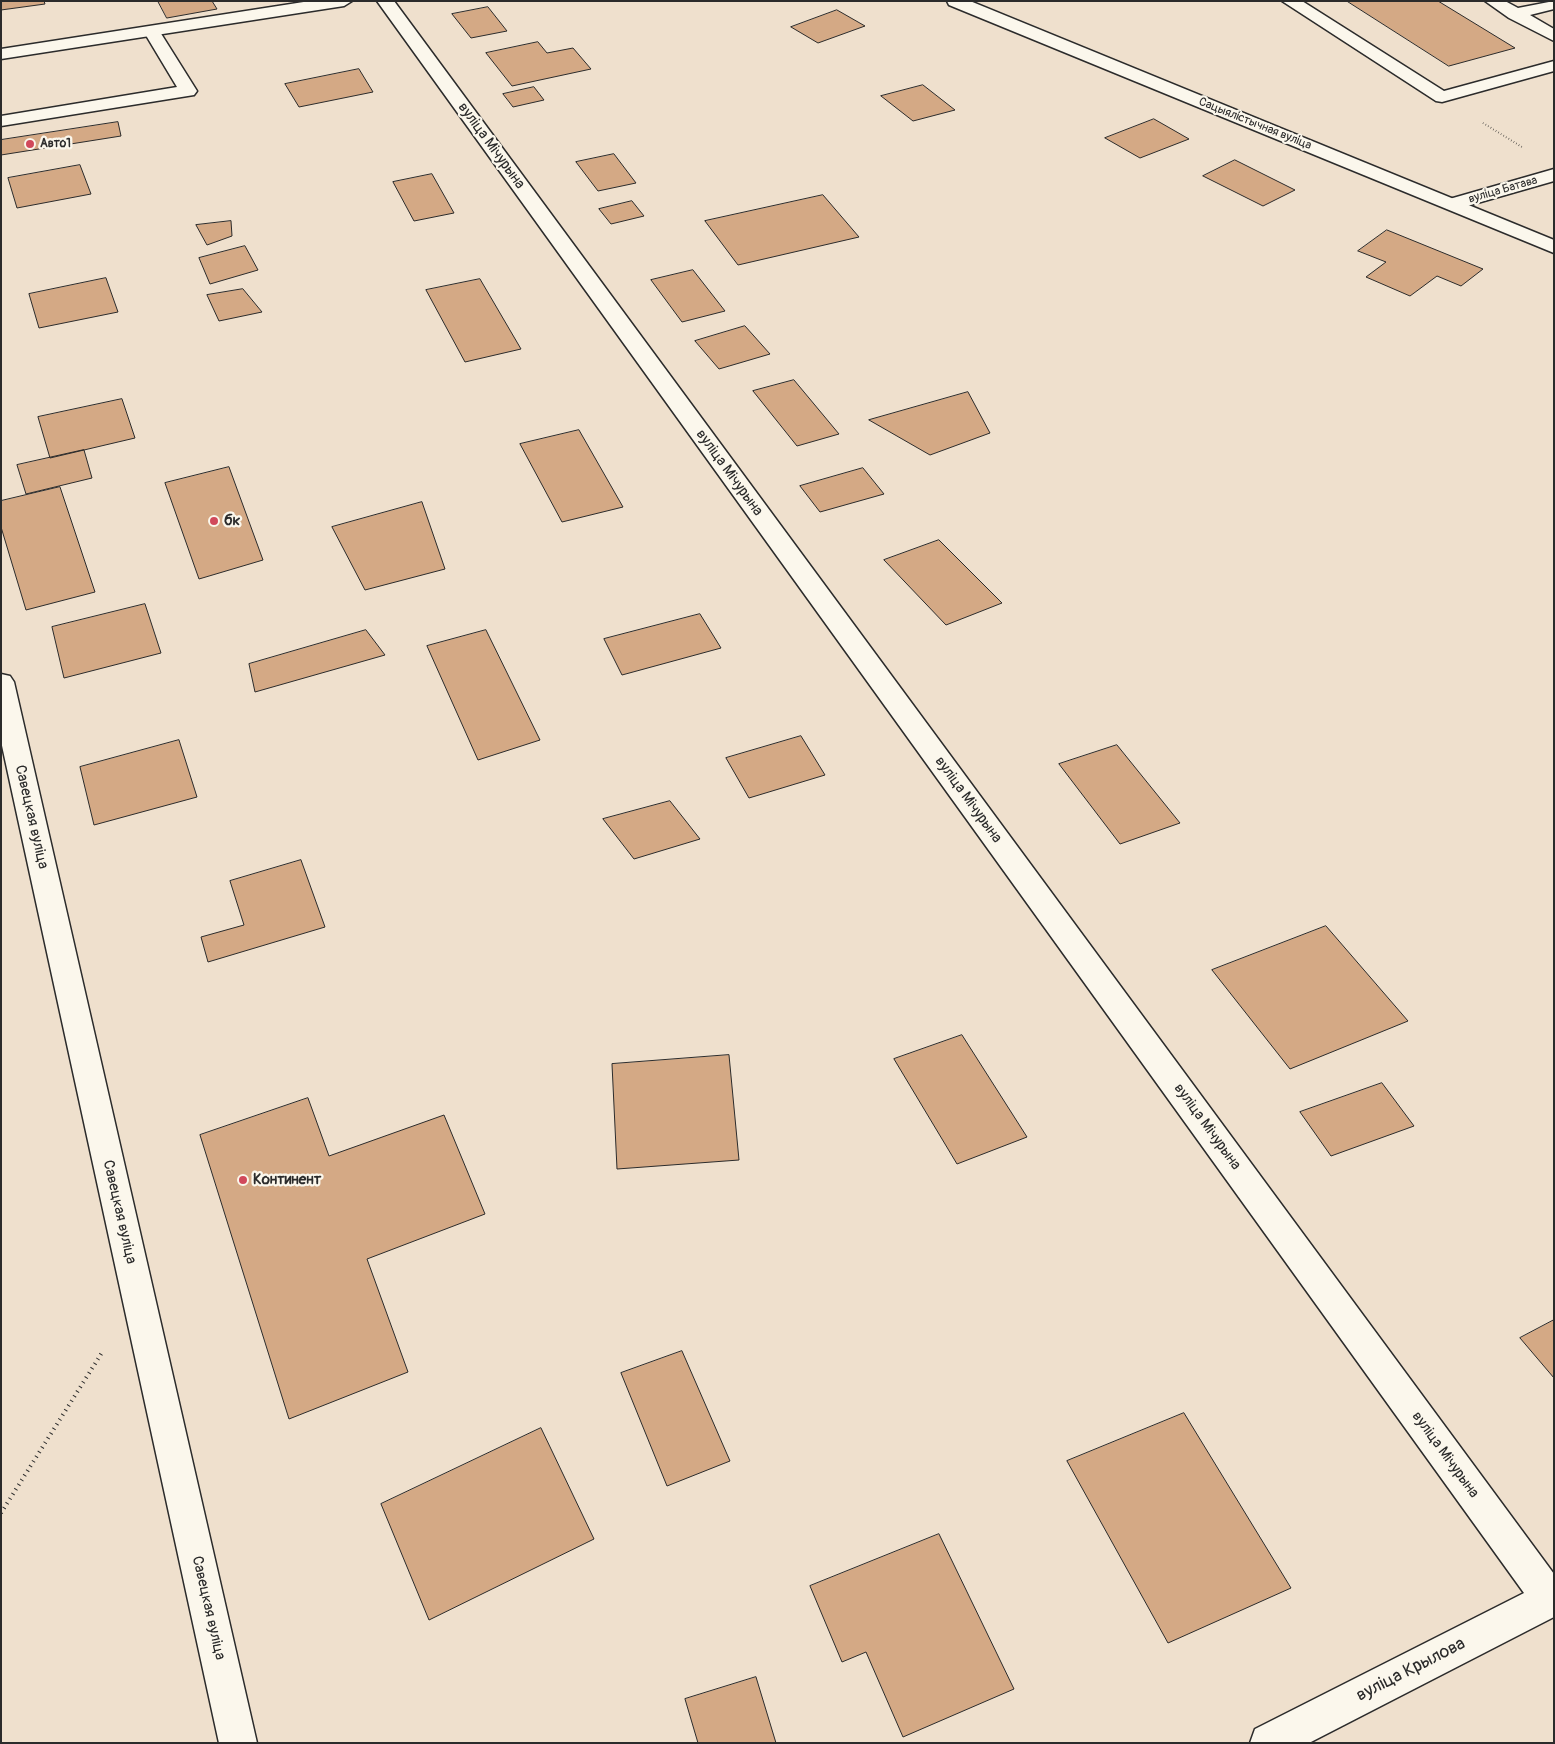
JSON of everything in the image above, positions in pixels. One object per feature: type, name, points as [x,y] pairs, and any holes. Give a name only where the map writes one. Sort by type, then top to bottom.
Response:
[{"type":"street","points":[[1,54],[344,1]]},
{"type":"street","name":"вуліца Мічурына","points":[[386,1],[1552,1598]]},
{"type":"street","name":"Сацыялістычная вуліца","points":[[955,1],[1554,247]]},
{"type":"street","points":[[1290,1],[1442,97],[1554,66]]},
{"type":"street","points":[[1493,1],[1554,36]]},
{"type":"street","points":[[1515,14],[1554,4]]},
{"type":"street","points":[[1,121],[188,91],[152,32]]},
{"type":"street","name":"вуліца Батава","points":[[1453,204],[1554,175]]},
{"type":"street","name":"Савецкая вуліца","points":[[1,682],[238,1743]]},
{"type":"street","name":"вуліца Крылова","points":[[1269,1743],[1552,1598]]},
{"type":"path","points":[[1442,97],[1524,148]]},
{"type":"path","points":[[1,1513],[138,1295]]},
{"type":"building","points":[[1,1],[44,1],[45,4],[1,10]]},
{"type":"building","points":[[158,1],[212,1],[217,9],[167,18]]},
{"type":"building","points":[[1347,1],[1438,1],[1515,48],[1449,66]]},
{"type":"building","points":[[488,7],[507,31],[471,38],[452,14]]},
{"type":"building","points":[[837,10],[865,26],[818,43],[791,27]]},
{"type":"building","points":[[538,42],[547,53],[573,48],[591,69],[512,86],[486,53]]},
{"type":"building","points":[[359,69],[373,92],[299,107],[285,84]]},
{"type":"building","points":[[923,85],[955,110],[913,121],[881,96]]},
{"type":"building","points":[[534,87],[544,100],[513,107],[503,94]]},
{"type":"building","points":[[1154,119],[1189,139],[1140,158],[1105,138]]},
{"type":"building","points":[[118,122],[121,136],[1,155],[1,140]]},
{"type":"building","points":[[614,154],[636,183],[598,191],[576,162]]},
{"type":"building","points":[[1235,160],[1295,190],[1263,206],[1203,176]]},
{"type":"building","points":[[80,165],[91,194],[17,208],[8,178]]},
{"type":"building","points":[[432,174],[454,213],[414,221],[393,182]]},
{"type":"building","points":[[823,195],[859,237],[738,265],[705,221]]},
{"type":"building","points":[[632,201],[644,216],[611,224],[599,209]]},
{"type":"building","points":[[231,221],[232,236],[207,245],[196,225]]},
{"type":"building","points":[[1387,230],[1483,269],[1461,286],[1437,276],[1410,296],[1366,277],[1386,262],[1358,251]]},
{"type":"building","points":[[245,246],[258,270],[210,284],[199,258]]},
{"type":"building","points":[[693,270],[725,311],[682,322],[651,280]]},
{"type":"building","points":[[106,278],[118,312],[39,328],[29,294]]},
{"type":"building","points":[[480,279],[521,349],[465,362],[426,290]]},
{"type":"building","points":[[243,289],[262,312],[219,321],[207,295]]},
{"type":"building","points":[[745,326],[770,354],[719,369],[695,341]]},
{"type":"building","points":[[794,380],[839,434],[797,446],[753,391]]},
{"type":"building","points":[[968,392],[990,433],[930,455],[869,420]]},
{"type":"building","points":[[122,399],[135,438],[50,458],[38,417]]},
{"type":"building","points":[[579,430],[623,507],[562,522],[520,444]]},
{"type":"building","points":[[84,450],[92,478],[26,494],[17,465]]},
{"type":"building","name":"бк","points":[[229,467],[263,560],[199,579],[165,483]]},
{"type":"building","points":[[863,468],[884,494],[820,512],[800,486]]},
{"type":"building","points":[[60,487],[95,592],[26,610],[1,527],[1,501]]},
{"type":"building","points":[[422,502],[445,569],[365,590],[332,527]]},
{"type":"building","points":[[939,540],[1002,603],[946,625],[884,560]]},
{"type":"building","points":[[145,604],[161,653],[64,678],[52,627]]},
{"type":"building","points":[[700,614],[721,648],[622,675],[604,639]]},
{"type":"building","points":[[366,630],[385,655],[255,692],[249,664]]},
{"type":"building","points":[[486,630],[540,740],[478,760],[427,646]]},
{"type":"building","points":[[801,736],[825,775],[749,798],[726,758]]},
{"type":"building","points":[[179,740],[197,797],[94,825],[80,767]]},
{"type":"building","points":[[1117,745],[1180,823],[1120,844],[1059,764]]},
{"type":"building","points":[[670,801],[700,839],[634,859],[603,819]]},
{"type":"building","points":[[301,860],[325,927],[208,962],[201,937],[244,925],[230,881]]},
{"type":"building","points":[[1326,926],[1408,1021],[1290,1069],[1212,970]]},
{"type":"building","points":[[962,1035],[1027,1137],[957,1164],[894,1059]]},
{"type":"building","points":[[729,1055],[739,1160],[617,1169],[612,1064]]},
{"type":"building","points":[[1382,1083],[1414,1126],[1331,1156],[1300,1112]]},
{"type":"building","points":[[308,1098],[329,1156],[444,1115],[485,1214],[367,1259],[408,1372],[289,1419],[200,1135]]},
{"type":"building","points":[[1554,1320],[1554,1378],[1520,1338]]},
{"type":"building","points":[[682,1351],[730,1461],[667,1486],[621,1373]]},
{"type":"building","points":[[1184,1413],[1291,1588],[1168,1643],[1067,1461]]},
{"type":"building","points":[[541,1428],[594,1539],[429,1620],[381,1504]]},
{"type":"building","points":[[939,1534],[1014,1689],[903,1737],[866,1652],[842,1662],[810,1586]]},
{"type":"building","points":[[756,1677],[776,1743],[698,1743],[685,1699]]},
{"type":"place","name":"Авто1","points":[[30,144]]},
{"type":"place","name":"бк","points":[[214,521]]},
{"type":"place","name":"Континент","points":[[243,1180]]}]
